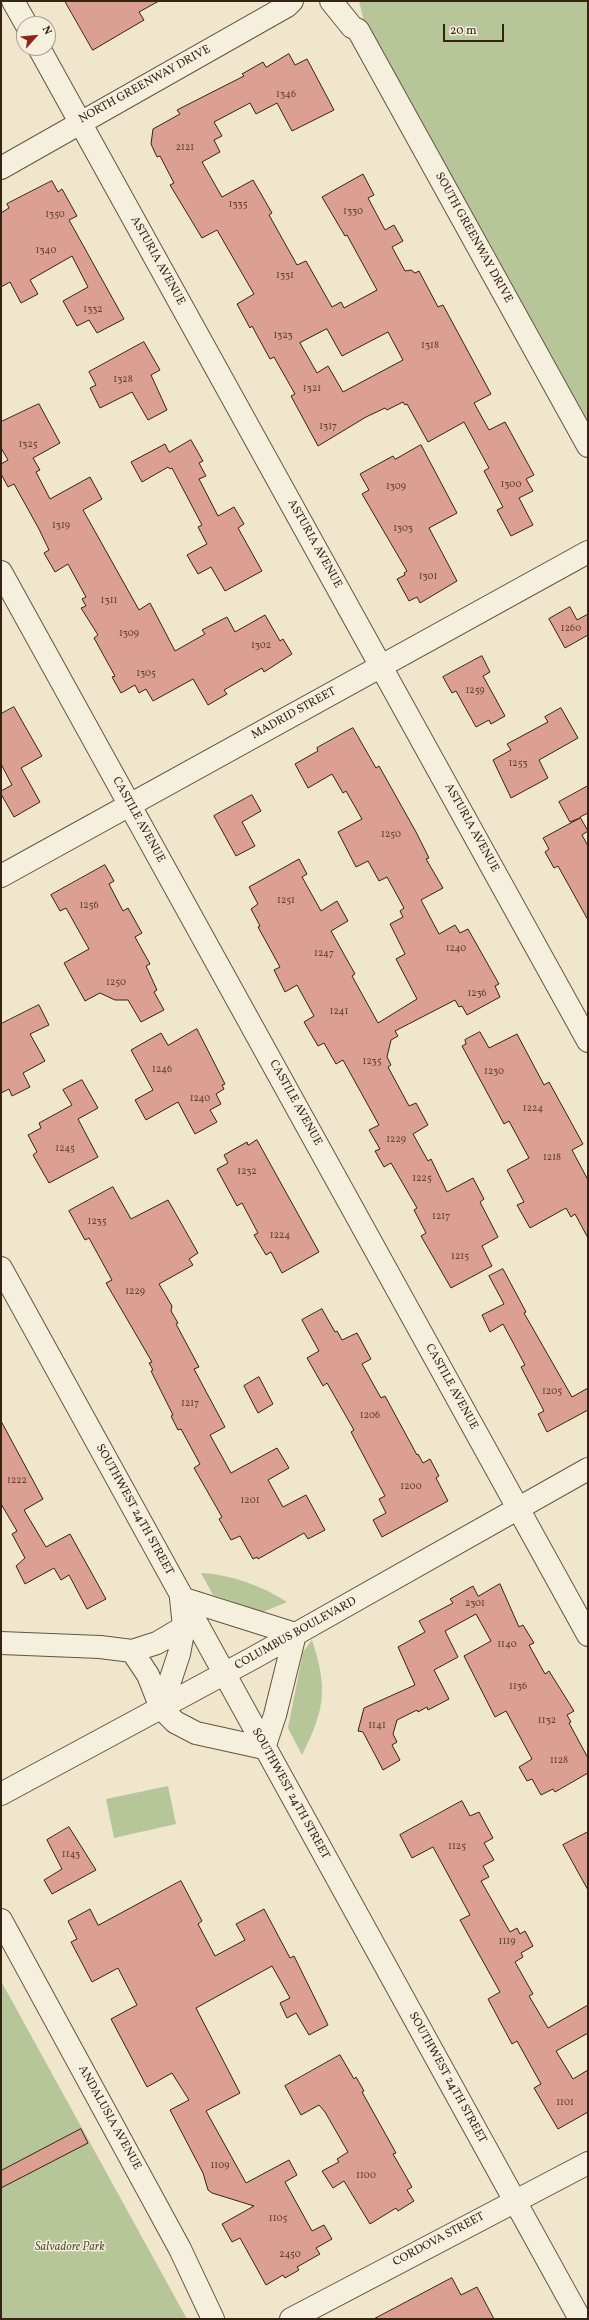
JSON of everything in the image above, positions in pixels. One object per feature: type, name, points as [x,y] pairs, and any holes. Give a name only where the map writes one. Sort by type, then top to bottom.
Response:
[{"type":"street","points":[[14,1],[22,16]]},
{"type":"street","name":"SOUTH GREENWAY DRIVE","points":[[331,1],[352,27],[358,30],[588,446]]},
{"type":"street","name":"SOUTH GREENWAY DRIVE","points":[[354,1],[360,23],[358,30]]},
{"type":"street","name":"NORTH GREENWAY DRIVE","points":[[1,168],[80,122],[296,2]]},
{"type":"street","name":"ASTURIA AVENUE","points":[[43,56],[588,1041]]},
{"type":"street","name":"MADRID STREET","points":[[1,876],[588,552]]},
{"type":"street","name":"CASTILE AVENUE","points":[[1,572],[588,1635]]},
{"type":"street","name":"SOUTHWEST 24TH STREET","points":[[1,1268],[181,1598],[580,2319]]},
{"type":"street","name":"COLUMBUS BOULEVARD","points":[[1,1794],[224,1674],[588,1469]]},
{"type":"street","points":[[132,1650],[148,1674],[161,1708],[175,1722],[196,1733],[264,1748],[275,1715],[295,1634],[181,1598],[184,1627],[179,1654],[161,1708]]},
{"type":"street","points":[[1,1643],[100,1647],[132,1650],[157,1643],[184,1627]]},
{"type":"street","name":"ANDALUSIA AVENUE","points":[[1,1920],[180,2249],[213,2319]]},
{"type":"street","name":"CORDOVA STREET","points":[[291,2319],[588,2163]]},
{"type":"green space","points":[[359,1],[588,1],[588,428],[365,26]]},
{"type":"green space","points":[[201,1573],[224,1576],[246,1582],[287,1602],[263,1612],[213,1595]]},
{"type":"green space","points":[[312,1640],[320,1672],[322,1699],[316,1725],[302,1755],[288,1728],[303,1652]]},
{"type":"green space","points":[[168,1786],[176,1824],[114,1838],[106,1799]]},
{"type":"green space","name":"Salvadore Park","points":[[1,1981],[187,2319],[1,2319]]},
{"type":"building","points":[[65,1],[159,1],[139,12],[144,20],[93,50]]},
{"type":"building","points":[[289,54],[295,65],[307,59],[334,110],[292,131],[277,103],[256,114],[250,103],[214,122],[222,136],[214,140],[220,152],[202,162],[222,197],[253,180],[272,213],[269,215],[297,265],[306,261],[332,307],[341,302],[344,308],[377,290],[347,235],[345,236],[322,197],[363,174],[374,195],[368,198],[385,230],[394,225],[403,241],[392,247],[405,271],[411,270],[415,273],[419,271],[438,307],[443,305],[491,394],[474,403],[489,430],[505,422],[534,475],[526,479],[533,491],[519,498],[533,525],[511,536],[497,510],[503,507],[484,471],[489,468],[464,422],[428,442],[407,404],[405,405],[403,402],[387,410],[385,408],[366,417],[318,446],[291,396],[295,394],[274,357],[270,359],[252,326],[250,328],[237,304],[254,294],[217,230],[202,238],[170,185],[174,183],[160,156],[157,157],[151,144],[153,129],[180,114],[177,110],[244,76],[242,74],[263,62],[266,67]],"holes":[[[327,329],[342,356],[388,332],[403,360],[343,392],[328,366],[317,373],[300,343]]]},
{"type":"building","points":[[52,181],[58,192],[62,189],[77,216],[69,220],[124,319],[97,333],[89,320],[77,326],[63,301],[88,287],[72,256],[30,280],[38,294],[21,303],[10,282],[1,287],[1,213],[9,208],[7,204]]},
{"type":"building","points":[[144,342],[160,370],[151,375],[167,410],[148,420],[132,392],[100,408],[90,388],[96,385],[89,372]]},
{"type":"building","points":[[39,404],[60,443],[33,458],[40,470],[36,472],[50,499],[90,477],[102,499],[83,510],[139,610],[150,603],[175,651],[205,634],[202,630],[227,617],[235,632],[265,615],[280,641],[283,639],[292,654],[264,672],[262,668],[224,690],[227,694],[208,705],[193,679],[153,701],[146,689],[139,693],[135,685],[121,693],[112,677],[115,676],[94,638],[98,635],[81,608],[86,606],[82,599],[86,597],[68,564],[55,572],[44,553],[49,550],[39,529],[14,484],[8,487],[1,474],[1,464],[8,460],[1,448],[1,422]]},
{"type":"building","points":[[191,440],[203,461],[199,463],[206,476],[199,479],[218,516],[234,507],[244,524],[238,528],[262,571],[225,591],[211,567],[198,574],[187,555],[207,544],[198,527],[202,525],[172,468],[170,469],[168,467],[142,482],[131,462],[165,444],[169,452]]},
{"type":"building","points":[[421,445],[457,513],[429,528],[457,581],[420,603],[417,597],[409,601],[397,579],[405,575],[404,573],[407,571],[362,494],[369,490],[360,474],[393,456],[395,459]]},
{"type":"building","points":[[570,607],[577,620],[588,614],[588,635],[565,648],[549,619]]},
{"type":"building","points":[[482,656],[490,672],[483,676],[505,716],[491,724],[489,720],[476,727],[456,691],[452,693],[443,677]]},
{"type":"building","points":[[14,707],[42,756],[21,768],[40,802],[14,817],[1,794],[1,791],[12,785],[1,764],[1,714]]},
{"type":"building","points":[[561,708],[578,738],[539,760],[548,778],[511,798],[493,760],[511,750],[507,744],[548,722],[545,717]]},
{"type":"building","points":[[353,728],[376,768],[379,766],[416,832],[429,858],[426,859],[443,888],[421,900],[439,934],[455,925],[460,933],[468,929],[499,984],[495,986],[500,997],[467,1015],[462,1006],[459,1007],[455,1000],[395,1031],[398,1036],[391,1040],[387,1057],[391,1065],[388,1067],[409,1106],[416,1103],[428,1125],[413,1134],[428,1161],[431,1159],[447,1192],[473,1178],[484,1199],[480,1202],[498,1237],[482,1246],[492,1266],[451,1288],[421,1236],[426,1233],[414,1210],[417,1208],[391,1163],[384,1167],[375,1151],[380,1149],[369,1130],[379,1125],[343,1060],[336,1064],[324,1043],[318,1046],[304,1022],[314,1016],[297,985],[285,992],[274,970],[280,967],[258,927],[260,926],[251,909],[258,904],[249,887],[299,859],[307,874],[302,877],[321,911],[337,901],[348,921],[331,931],[355,974],[352,976],[378,1023],[417,999],[396,959],[405,954],[390,924],[403,917],[400,911],[404,908],[387,877],[379,881],[368,861],[356,867],[338,832],[362,819],[346,791],[343,793],[332,774],[308,788],[295,764],[318,751],[317,748]]},
{"type":"building","points":[[588,786],[588,813],[580,817],[588,831],[582,835],[588,846],[588,920],[558,866],[554,868],[545,852],[549,849],[543,838],[580,818],[570,822],[559,802]]},
{"type":"building","points":[[252,795],[261,811],[242,822],[255,846],[236,856],[214,816]]},
{"type":"building","points":[[105,865],[114,881],[109,884],[123,911],[128,908],[142,933],[135,937],[150,964],[146,966],[157,990],[154,992],[164,1010],[141,1022],[128,1000],[115,1000],[100,993],[85,1001],[64,963],[89,949],[66,908],[60,911],[51,895]]},
{"type":"building","points":[[39,1005],[49,1025],[30,1034],[45,1061],[23,1073],[30,1087],[12,1096],[9,1089],[1,1093],[1,1024]]},
{"type":"building","points":[[197,1029],[225,1084],[222,1085],[224,1089],[216,1094],[221,1104],[210,1110],[217,1122],[195,1134],[178,1102],[146,1120],[135,1100],[153,1090],[131,1050],[161,1033],[168,1045]]},
{"type":"building","points":[[480,1032],[489,1048],[517,1034],[544,1085],[549,1082],[583,1144],[572,1150],[588,1180],[588,1238],[575,1214],[571,1217],[566,1208],[530,1228],[517,1205],[524,1202],[507,1170],[529,1158],[509,1121],[504,1124],[462,1046],[466,1044],[465,1040]]},
{"type":"building","points":[[82,1080],[98,1108],[78,1119],[98,1157],[49,1183],[33,1155],[37,1152],[28,1135],[41,1128],[39,1123],[72,1105],[63,1090]]},
{"type":"building","points":[[257,1140],[319,1252],[282,1273],[271,1252],[266,1255],[254,1235],[258,1233],[242,1203],[237,1206],[217,1169],[228,1163],[224,1155],[247,1142],[248,1145]]},
{"type":"building","points":[[113,1187],[131,1219],[168,1200],[198,1253],[189,1259],[193,1265],[159,1284],[172,1306],[171,1311],[178,1323],[176,1324],[199,1367],[194,1369],[225,1427],[210,1435],[231,1473],[277,1448],[289,1468],[268,1480],[283,1507],[306,1495],[325,1530],[308,1539],[304,1533],[258,1559],[257,1557],[253,1559],[240,1536],[231,1540],[219,1519],[222,1517],[194,1468],[200,1464],[181,1429],[178,1430],[171,1416],[173,1415],[151,1371],[153,1370],[149,1363],[152,1362],[106,1283],[112,1280],[89,1238],[85,1240],[69,1211]]},
{"type":"building","points":[[503,1269],[526,1312],[524,1313],[572,1397],[588,1388],[588,1410],[547,1432],[538,1414],[544,1411],[521,1367],[525,1365],[503,1324],[490,1332],[482,1315],[504,1304],[489,1276]]},
{"type":"building","points":[[322,1309],[335,1332],[337,1331],[342,1340],[357,1333],[371,1359],[362,1364],[381,1398],[385,1396],[417,1455],[418,1454],[423,1463],[430,1459],[439,1476],[436,1478],[448,1501],[382,1537],[373,1520],[386,1513],[379,1499],[385,1496],[351,1432],[354,1430],[327,1383],[323,1386],[307,1358],[319,1351],[302,1320]]},
{"type":"building","points":[[259,1377],[273,1404],[258,1413],[244,1386]]},
{"type":"building","points":[[1,1421],[43,1499],[24,1510],[46,1547],[70,1534],[106,1599],[87,1609],[69,1575],[61,1580],[54,1568],[25,1584],[16,1566],[25,1558],[12,1534],[17,1531],[1,1504]]},
{"type":"building","points":[[500,1584],[519,1627],[523,1625],[534,1643],[529,1645],[545,1674],[549,1671],[574,1711],[567,1715],[571,1722],[569,1723],[588,1758],[588,1773],[555,1792],[553,1789],[541,1795],[532,1779],[527,1781],[519,1767],[532,1759],[506,1711],[495,1717],[464,1656],[491,1641],[476,1614],[445,1631],[458,1657],[434,1670],[449,1699],[428,1710],[427,1707],[418,1712],[417,1710],[397,1720],[393,1734],[397,1742],[392,1745],[400,1760],[383,1770],[363,1732],[358,1731],[364,1708],[415,1685],[398,1647],[425,1632],[419,1621],[453,1603],[450,1599],[473,1586],[478,1596]]},
{"type":"building","points":[[462,1801],[470,1816],[479,1812],[493,1838],[484,1843],[494,1860],[483,1866],[489,1877],[481,1881],[510,1932],[517,1928],[520,1934],[525,1931],[533,1946],[521,1953],[523,1957],[515,1962],[533,1994],[529,1996],[548,2028],[588,2005],[588,2033],[556,2051],[573,2079],[588,2070],[588,2112],[558,2129],[534,2088],[541,2084],[517,2041],[512,2044],[488,1999],[500,1992],[460,1920],[470,1915],[433,1847],[412,1858],[400,1835]]},
{"type":"building","points":[[69,1827],[96,1870],[52,1894],[44,1880],[62,1869],[47,1840]]},
{"type":"building","points":[[588,1832],[588,1890],[563,1845]]},
{"type":"building","points":[[181,1881],[202,1921],[198,1924],[215,1956],[245,1940],[236,1924],[264,1909],[290,1958],[294,1956],[328,2025],[309,2035],[296,2013],[287,2018],[280,2003],[290,1998],[272,1966],[196,2008],[240,2093],[206,2111],[246,2183],[289,2160],[297,2175],[285,2182],[312,2231],[324,2225],[332,2239],[316,2248],[320,2254],[297,2267],[299,2270],[285,2278],[283,2275],[266,2285],[240,2238],[232,2242],[222,2224],[254,2206],[212,2193],[208,2190],[203,2173],[170,2110],[189,2100],[172,2073],[147,2087],[111,2019],[137,2005],[118,1968],[92,1982],[71,1942],[77,1939],[68,1921],[90,1909],[98,1925]]},
{"type":"building","points":[[340,2055],[354,2079],[356,2077],[364,2091],[362,2092],[396,2153],[393,2154],[412,2187],[407,2190],[414,2201],[398,2211],[396,2208],[370,2224],[344,2181],[333,2188],[322,2171],[339,2162],[337,2159],[348,2152],[325,2112],[319,2105],[301,2115],[285,2086]]},
{"type":"building","points":[[81,2129],[88,2143],[1,2188],[1,2171]]},
{"type":"building","points":[[452,2278],[461,2295],[477,2287],[494,2319],[374,2319]]}]
